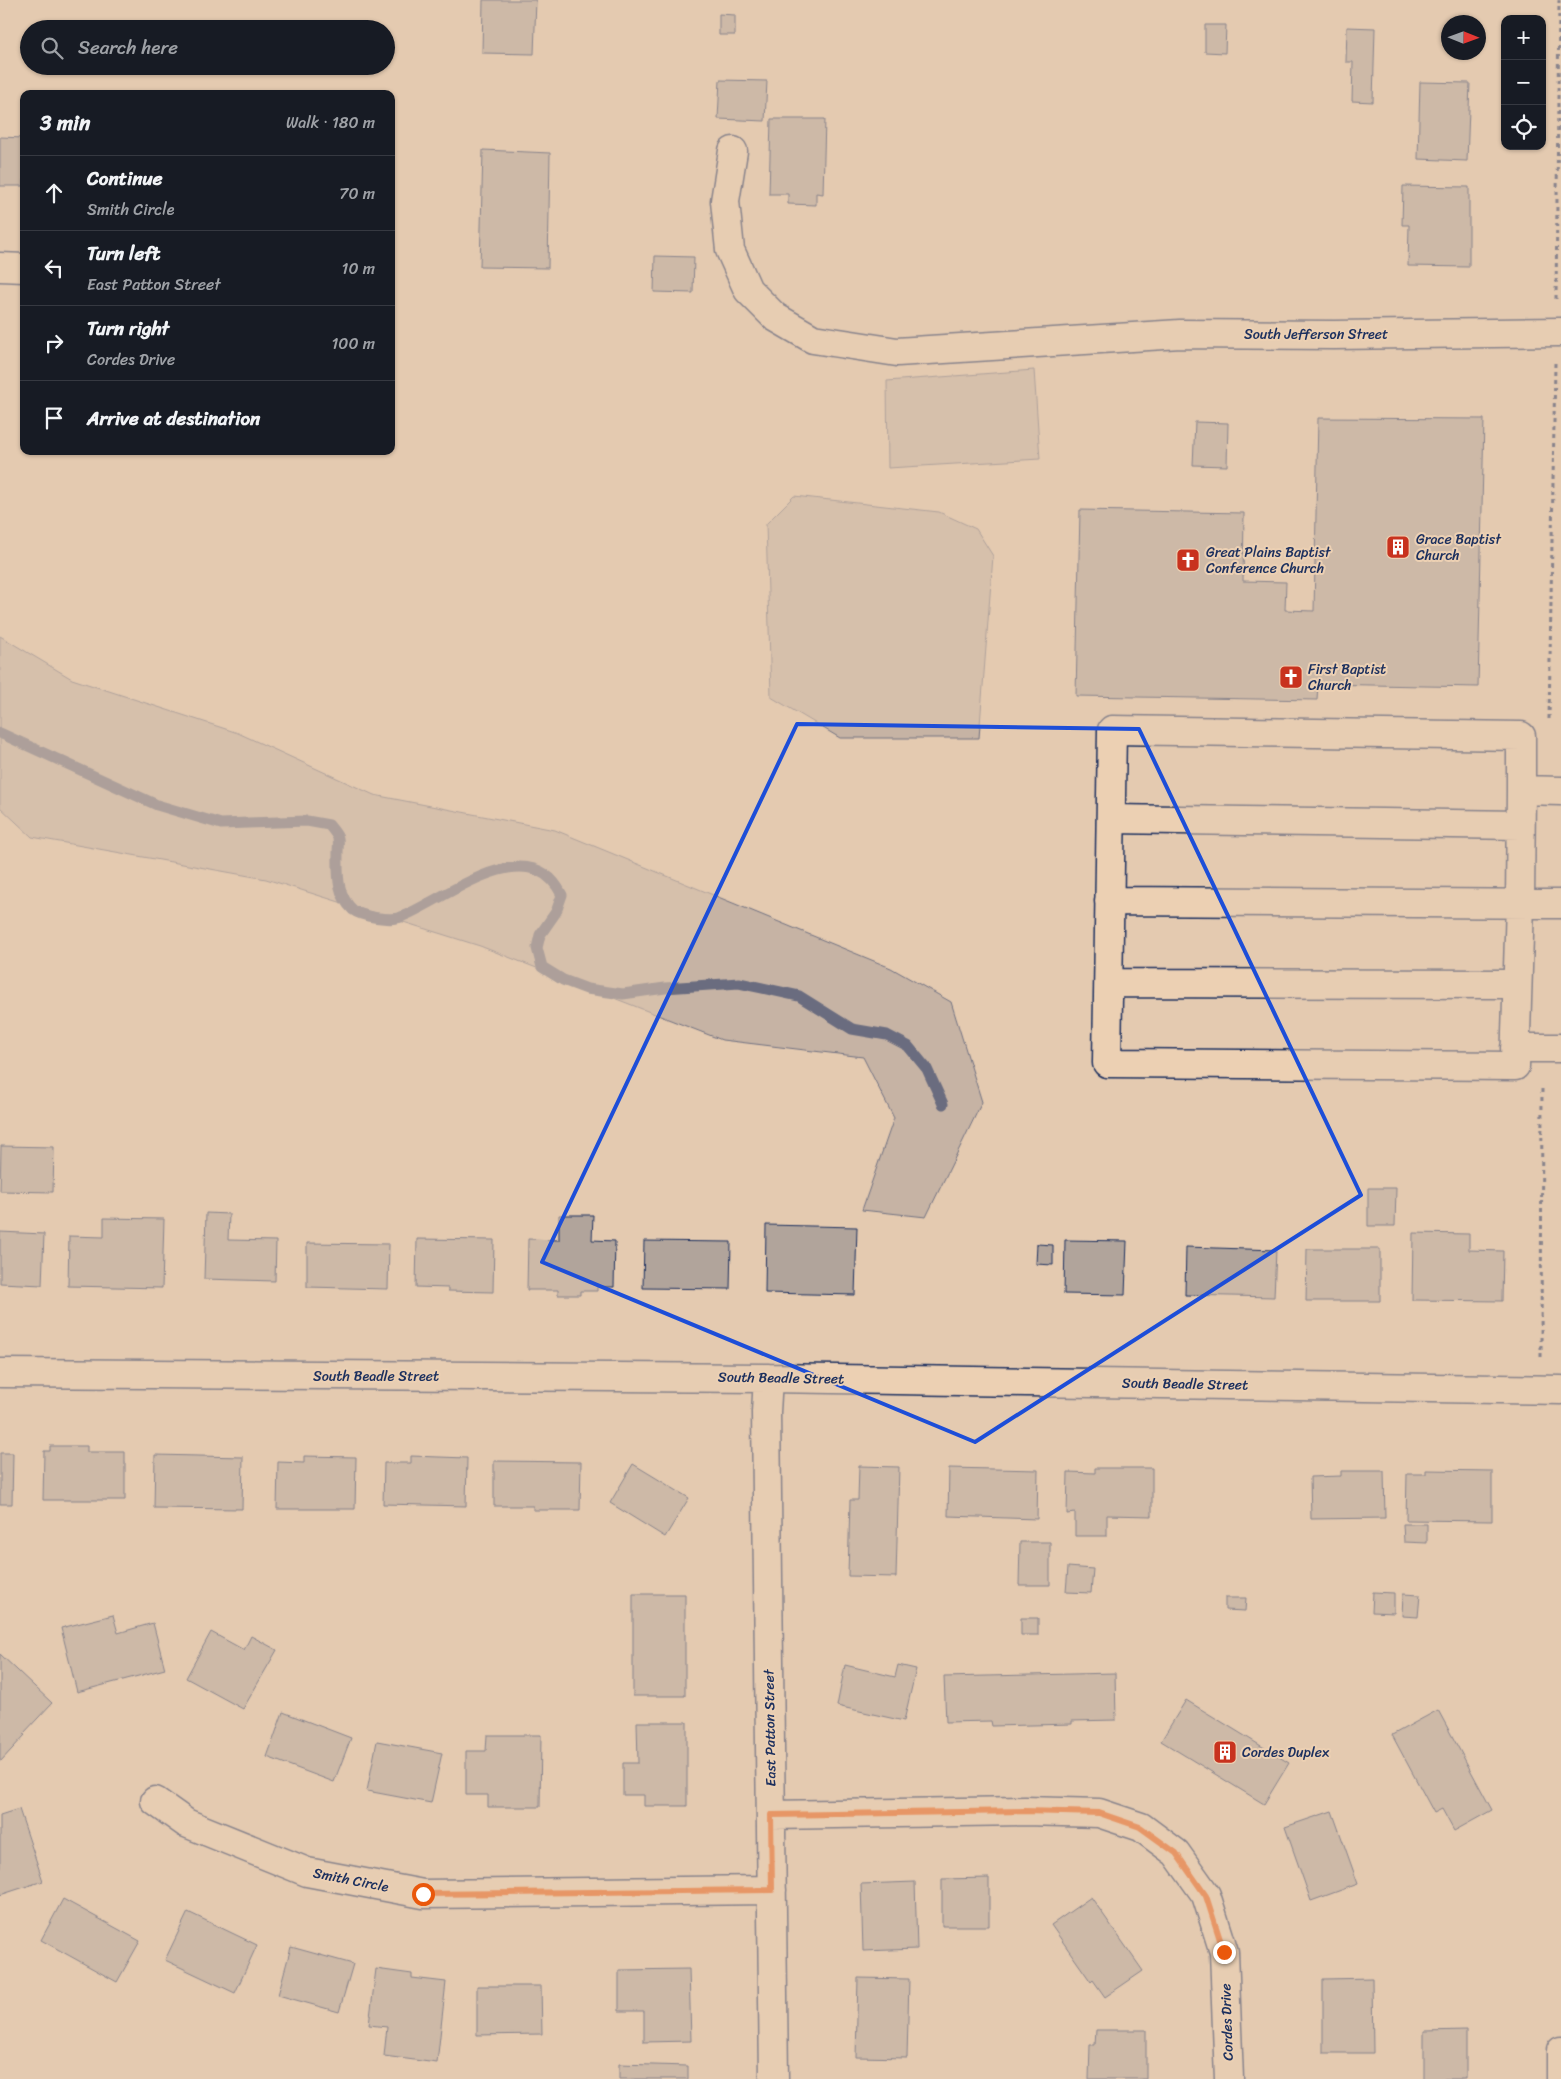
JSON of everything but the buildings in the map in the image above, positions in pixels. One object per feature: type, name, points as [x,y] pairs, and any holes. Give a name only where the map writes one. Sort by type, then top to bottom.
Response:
[{"type":"street","name":"South Jefferson Street","points":[[733,151],[725,201],[730,250],[748,290],[775,317],[813,340],[897,352],[1180,334],[1334,335],[1558,332]]},
{"type":"street","points":[[0,267],[20,268]]},
{"type":"street","points":[[1515,1057],[1520,903],[1521,736],[1112,730],[1107,1063],[1515,1057],[1552,1048]]},
{"type":"street","points":[[1521,790],[1561,791]]},
{"type":"street","points":[[1111,819],[1520,825]]},
{"type":"street","points":[[1109,901],[1561,904]]},
{"type":"street","points":[[1108,983],[1517,984]]},
{"type":"street","name":"South Beadle Street","points":[[0,1372],[768,1378],[1561,1390]]},
{"type":"street","name":"East Patton Street","points":[[768,1378],[766,1412],[774,2079]]},
{"type":"street","name":"Smith Circle","points":[[155,1801],[186,1823],[307,1872],[423,1894],[772,1890]]},
{"type":"street","name":"Cordes Drive","points":[[771,1815],[1025,1811],[1099,1813],[1140,1827],[1176,1853],[1206,1896],[1224,1952],[1229,2079]]},
{"type":"street","points":[[1561,2051],[1561,2079]]},
{"type":"path","points":[[1549,721],[1558,332],[1559,0]]},
{"type":"path","points":[[1540,1358],[1552,1048]]},
{"type":"highlighted area","points":[[797,724],[1139,729],[1361,1195],[975,1442],[542,1262]]},
{"type":"shaded area","points":[[1034,370],[1040,459],[888,468],[887,381]]},
{"type":"shaded area","points":[[794,496],[939,512],[976,529],[993,556],[979,738],[840,738],[771,697],[766,524]]},
{"type":"shaded area","points":[[0,636],[72,679],[238,733],[374,795],[555,830],[891,968],[951,1002],[982,1102],[926,1217],[862,1210],[894,1118],[863,1057],[722,1040],[480,946],[266,879],[32,837],[0,807]]},
{"type":"waterway","points":[[0,733],[157,805],[221,824],[307,821],[329,825],[338,838],[338,876],[343,897],[353,910],[370,916],[391,919],[401,917],[486,874],[508,868],[529,868],[547,876],[562,895],[556,912],[540,935],[537,948],[542,967],[563,980],[587,989],[623,994],[665,988],[739,983],[799,996],[852,1029],[887,1035],[908,1046],[927,1069],[943,1104]]},
{"type":"place","name":"Grace Baptist Church","points":[[1398,547]]},
{"type":"place","name":"Great Plains Baptist Conference Church","points":[[1188,560]]},
{"type":"place","name":"First Baptist Church","points":[[1291,677]]},
{"type":"place","name":"Cordes Duplex","points":[[1225,1752]]},
{"type":"route","points":[[423,1894],[772,1890],[771,1815],[1025,1811],[1099,1813],[1140,1827],[1176,1853],[1206,1896],[1224,1952]]}]
